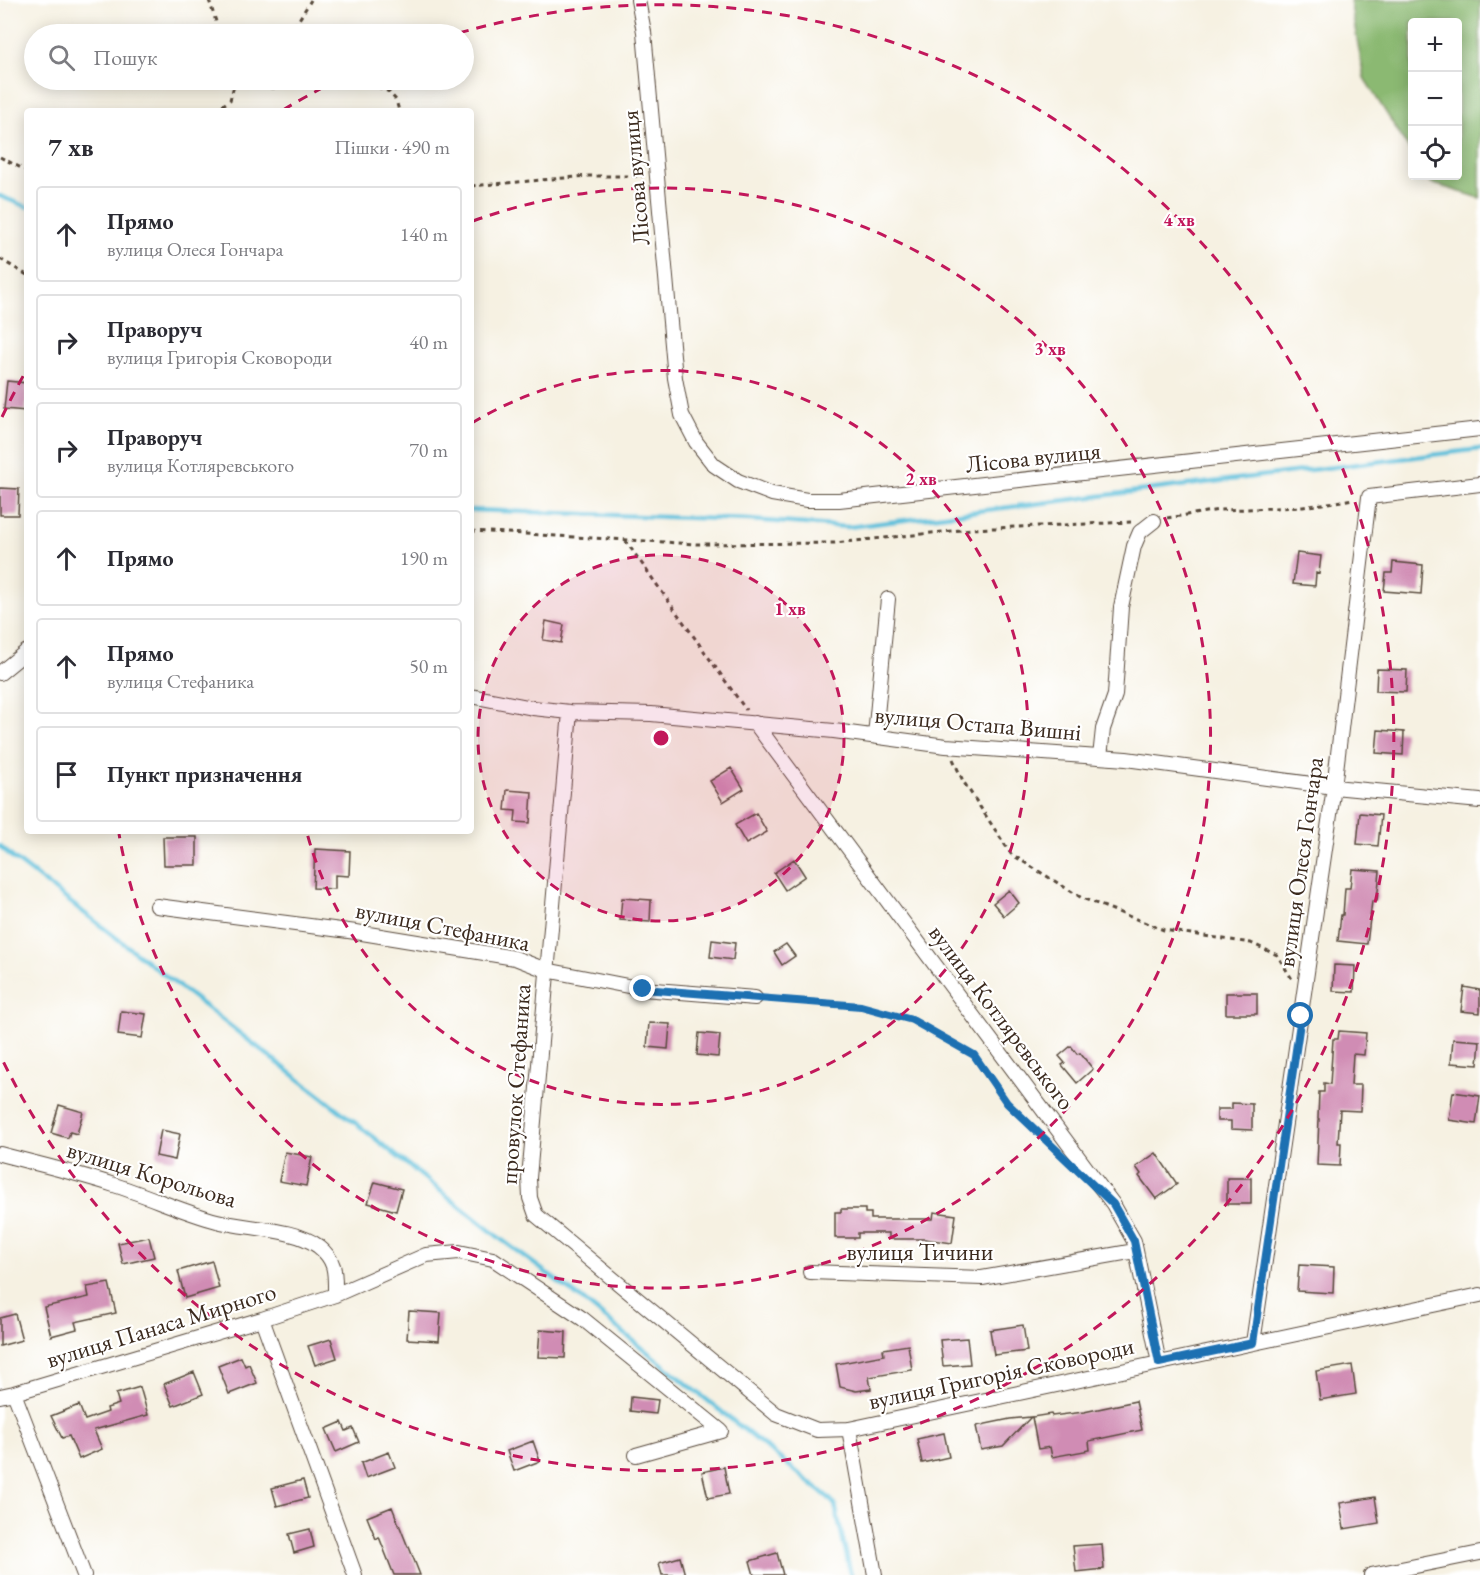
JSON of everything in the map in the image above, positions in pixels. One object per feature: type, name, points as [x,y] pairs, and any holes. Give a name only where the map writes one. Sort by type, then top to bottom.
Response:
[{"type":"street","name":"Лісова вулиця","points":[[638,0],[645,32],[675,378],[682,415],[696,442],[714,465],[738,480],[772,494],[807,500],[839,500],[1480,429]]},
{"type":"street","points":[[1369,496],[1480,484]]},
{"type":"street","name":"вулиця Олеся Гончара","points":[[1253,1343],[1334,787],[1369,496]]},
{"type":"street","points":[[1100,757],[1103,729],[1115,695],[1121,608],[1134,546],[1140,532],[1154,520]]},
{"type":"street","points":[[875,736],[888,598]]},
{"type":"street","points":[[0,673],[24,653]]},
{"type":"street","name":"вулиця Остапа Вишні","points":[[474,697],[533,708],[570,712],[651,714],[875,736],[946,746],[1126,759],[1334,787],[1480,801]]},
{"type":"street","name":"провулок Стефаника","points":[[570,712],[529,1178],[530,1198],[536,1215],[776,1414],[817,1430],[849,1429]]},
{"type":"street","name":"вулиця Котляревського","points":[[755,723],[1113,1204],[1134,1241],[1159,1363]]},
{"type":"street","name":"вулиця Стефаника","points":[[157,906],[378,935],[515,958],[546,970],[643,989],[755,998]]},
{"type":"street","name":"вулиця Корольова","points":[[0,1154],[114,1185],[218,1221],[264,1228],[298,1237],[316,1245],[329,1256],[335,1271],[336,1295]]},
{"type":"street","name":"вулиця Тичини","points":[[810,1272],[982,1278],[1136,1251]]},
{"type":"street","points":[[336,1295],[426,1255],[459,1252],[493,1259],[583,1319],[721,1431],[636,1455]]},
{"type":"street","name":"вулиця Панаса Мирного","points":[[0,1396],[14,1394],[336,1295]]},
{"type":"street","name":"вулиця Григорія Сковороди","points":[[849,1429],[1480,1295]]},
{"type":"street","points":[[262,1319],[355,1575]]},
{"type":"street","points":[[14,1394],[84,1575]]},
{"type":"street","points":[[849,1429],[875,1575]]},
{"type":"street","points":[[1371,1575],[1480,1553]]},
{"type":"path","points":[[209,0],[217,24]]},
{"type":"path","points":[[296,24],[311,0]]},
{"type":"path","points":[[219,108],[230,100],[232,90]]},
{"type":"path","points":[[385,90],[396,100],[398,108]]},
{"type":"path","points":[[0,157],[24,169]]},
{"type":"path","points":[[474,186],[588,176],[657,176]]},
{"type":"path","points":[[0,259],[24,272]]},
{"type":"path","points":[[474,531],[697,544],[835,543],[971,529],[1154,520],[1219,510],[1303,507],[1369,496]]},
{"type":"path","points":[[625,540],[755,723]]},
{"type":"path","points":[[946,746],[963,781],[1011,854],[1082,898],[1164,930],[1251,943],[1277,955],[1294,982]]},
{"type":"path","points":[[755,998],[861,1006],[912,1020],[974,1055],[1007,1103],[1053,1146]]},
{"type":"green space","points":[[1350,0],[1480,0],[1480,198],[1431,183],[1429,180],[1462,180],[1462,18],[1408,18],[1408,148],[1364,78]]},
{"type":"building","points":[[7,381],[24,383],[24,411],[4,409]]},
{"type":"building","points":[[0,488],[19,489],[18,515],[0,515]]},
{"type":"building","points":[[1297,553],[1321,556],[1315,586],[1293,584]]},
{"type":"building","points":[[1393,562],[1423,565],[1421,594],[1384,591],[1386,573],[1392,573]]},
{"type":"building","points":[[546,621],[564,625],[561,643],[543,640]]},
{"type":"building","points":[[1377,669],[1407,670],[1406,692],[1376,691]]},
{"type":"building","points":[[1378,730],[1404,732],[1403,755],[1376,753]]},
{"type":"building","points":[[731,768],[744,789],[723,802],[710,781]]},
{"type":"building","points":[[507,790],[532,792],[530,823],[515,822],[516,811],[505,810]]},
{"type":"building","points":[[756,813],[767,832],[746,844],[735,825]]},
{"type":"building","points":[[1360,813],[1381,815],[1378,846],[1357,844]]},
{"type":"building","points":[[163,837],[197,837],[197,865],[164,865]]},
{"type":"building","points":[[315,849],[350,851],[349,876],[335,875],[335,889],[313,888]]},
{"type":"building","points":[[794,859],[805,876],[785,890],[774,873]]},
{"type":"building","points":[[1352,869],[1380,871],[1377,901],[1372,901],[1367,944],[1338,941],[1345,888],[1350,888]]},
{"type":"building","points":[[1009,890],[1019,903],[1004,916],[993,903]]},
{"type":"building","points":[[622,898],[651,900],[650,922],[620,920]]},
{"type":"building","points":[[712,940],[735,943],[733,960],[710,957]]},
{"type":"building","points":[[786,944],[795,956],[782,965],[774,952]]},
{"type":"building","points":[[1334,965],[1355,966],[1354,992],[1333,991]]},
{"type":"building","points":[[1464,987],[1480,990],[1480,1013],[1461,1011]]},
{"type":"building","points":[[1226,993],[1257,993],[1257,1014],[1226,1014]]},
{"type":"building","points":[[121,1011],[146,1014],[142,1038],[118,1035]]},
{"type":"building","points":[[649,1023],[670,1024],[668,1049],[647,1047]]},
{"type":"building","points":[[1339,1031],[1366,1033],[1364,1055],[1353,1054],[1351,1085],[1361,1085],[1360,1111],[1340,1110],[1338,1143],[1341,1143],[1340,1166],[1317,1165],[1319,1092],[1324,1092],[1324,1083],[1330,1084],[1333,1039],[1338,1039]]},
{"type":"building","points":[[699,1033],[720,1035],[718,1057],[697,1055]]},
{"type":"building","points":[[1453,1039],[1480,1041],[1478,1065],[1451,1063]]},
{"type":"building","points":[[1071,1046],[1093,1069],[1077,1083],[1062,1065],[1065,1063],[1059,1056]]},
{"type":"building","points":[[1453,1092],[1480,1096],[1476,1124],[1449,1120]]},
{"type":"building","points":[[1232,1103],[1252,1104],[1252,1130],[1231,1129],[1231,1121],[1217,1121],[1217,1109],[1232,1109]]},
{"type":"building","points":[[59,1105],[83,1112],[77,1134],[70,1132],[68,1138],[51,1133]]},
{"type":"building","points":[[161,1130],[180,1134],[175,1160],[156,1156]]},
{"type":"building","points":[[285,1152],[312,1157],[306,1186],[279,1181]]},
{"type":"building","points":[[1156,1153],[1177,1184],[1156,1199],[1139,1176],[1141,1174],[1136,1167]]},
{"type":"building","points":[[1227,1178],[1251,1178],[1251,1204],[1227,1204]]},
{"type":"building","points":[[375,1182],[402,1189],[396,1211],[368,1203]]},
{"type":"building","points":[[841,1209],[865,1209],[865,1213],[871,1213],[871,1219],[933,1219],[934,1212],[956,1215],[952,1243],[925,1239],[889,1239],[889,1233],[858,1233],[858,1238],[835,1238],[835,1212],[841,1212]]},
{"type":"building","points":[[149,1237],[154,1257],[123,1264],[118,1243]]},
{"type":"building","points":[[212,1261],[219,1288],[185,1298],[178,1271]]},
{"type":"building","points":[[1299,1265],[1334,1267],[1333,1293],[1297,1291]]},
{"type":"building","points":[[109,1283],[116,1313],[75,1322],[77,1329],[51,1336],[44,1307],[89,1297],[87,1287]]},
{"type":"building","points":[[409,1311],[441,1313],[439,1341],[407,1339]]},
{"type":"building","points":[[15,1314],[22,1340],[0,1346],[0,1318]]},
{"type":"building","points":[[1023,1325],[1027,1351],[994,1355],[990,1330]]},
{"type":"building","points":[[540,1330],[566,1332],[565,1358],[538,1357]]},
{"type":"building","points":[[967,1338],[970,1364],[943,1366],[940,1340]]},
{"type":"building","points":[[331,1339],[337,1358],[315,1365],[308,1346]]},
{"type":"building","points":[[908,1345],[912,1370],[869,1377],[871,1389],[856,1391],[840,1387],[836,1364],[884,1355],[883,1349]]},
{"type":"building","points":[[241,1357],[245,1366],[249,1364],[257,1383],[229,1394],[218,1366]]},
{"type":"building","points":[[1352,1365],[1356,1394],[1320,1400],[1316,1371]]},
{"type":"building","points":[[194,1372],[203,1394],[173,1406],[164,1384]]},
{"type":"building","points":[[140,1387],[148,1415],[94,1430],[102,1449],[79,1459],[69,1436],[62,1438],[51,1416],[79,1405],[85,1420],[108,1412],[107,1408],[119,1404],[116,1394]]},
{"type":"building","points":[[631,1397],[658,1400],[656,1414],[630,1411]]},
{"type":"building","points":[[1136,1401],[1142,1430],[1089,1441],[1090,1450],[1052,1457],[1050,1447],[1038,1449],[1032,1417],[1084,1412]]},
{"type":"building","points":[[1031,1417],[1003,1446],[981,1450],[976,1426]]},
{"type":"building","points":[[342,1422],[346,1431],[353,1428],[359,1442],[336,1452],[326,1429]]},
{"type":"building","points":[[944,1433],[949,1457],[922,1463],[917,1439]]},
{"type":"building","points":[[533,1441],[540,1461],[514,1471],[507,1451]]},
{"type":"building","points":[[389,1452],[395,1467],[366,1478],[361,1463]]},
{"type":"building","points":[[724,1467],[729,1494],[708,1498],[702,1472]]},
{"type":"building","points":[[303,1480],[308,1498],[277,1506],[272,1488]]},
{"type":"building","points":[[1375,1497],[1379,1523],[1344,1529],[1340,1503]]},
{"type":"building","points":[[392,1507],[420,1575],[394,1575],[379,1537],[376,1539],[367,1517]]},
{"type":"building","points":[[310,1529],[314,1547],[294,1553],[289,1534]]},
{"type":"building","points":[[1102,1544],[1104,1569],[1076,1572],[1073,1546]]},
{"type":"building","points":[[777,1553],[783,1575],[754,1575],[750,1561]]},
{"type":"building","points":[[680,1557],[685,1575],[662,1575],[659,1563]]},
{"type":"waterway","points":[[0,196],[24,206]]},
{"type":"waterway","points":[[474,510],[750,520],[848,527],[1480,449]]},
{"type":"waterway","points":[[0,846],[502,1240],[579,1297],[829,1498],[835,1505],[851,1575]]},
{"type":"route","points":[[643,989],[861,1006],[912,1020],[974,1055],[1007,1103],[1113,1204],[1134,1241],[1159,1363],[1253,1343],[1301,1016]]}]
